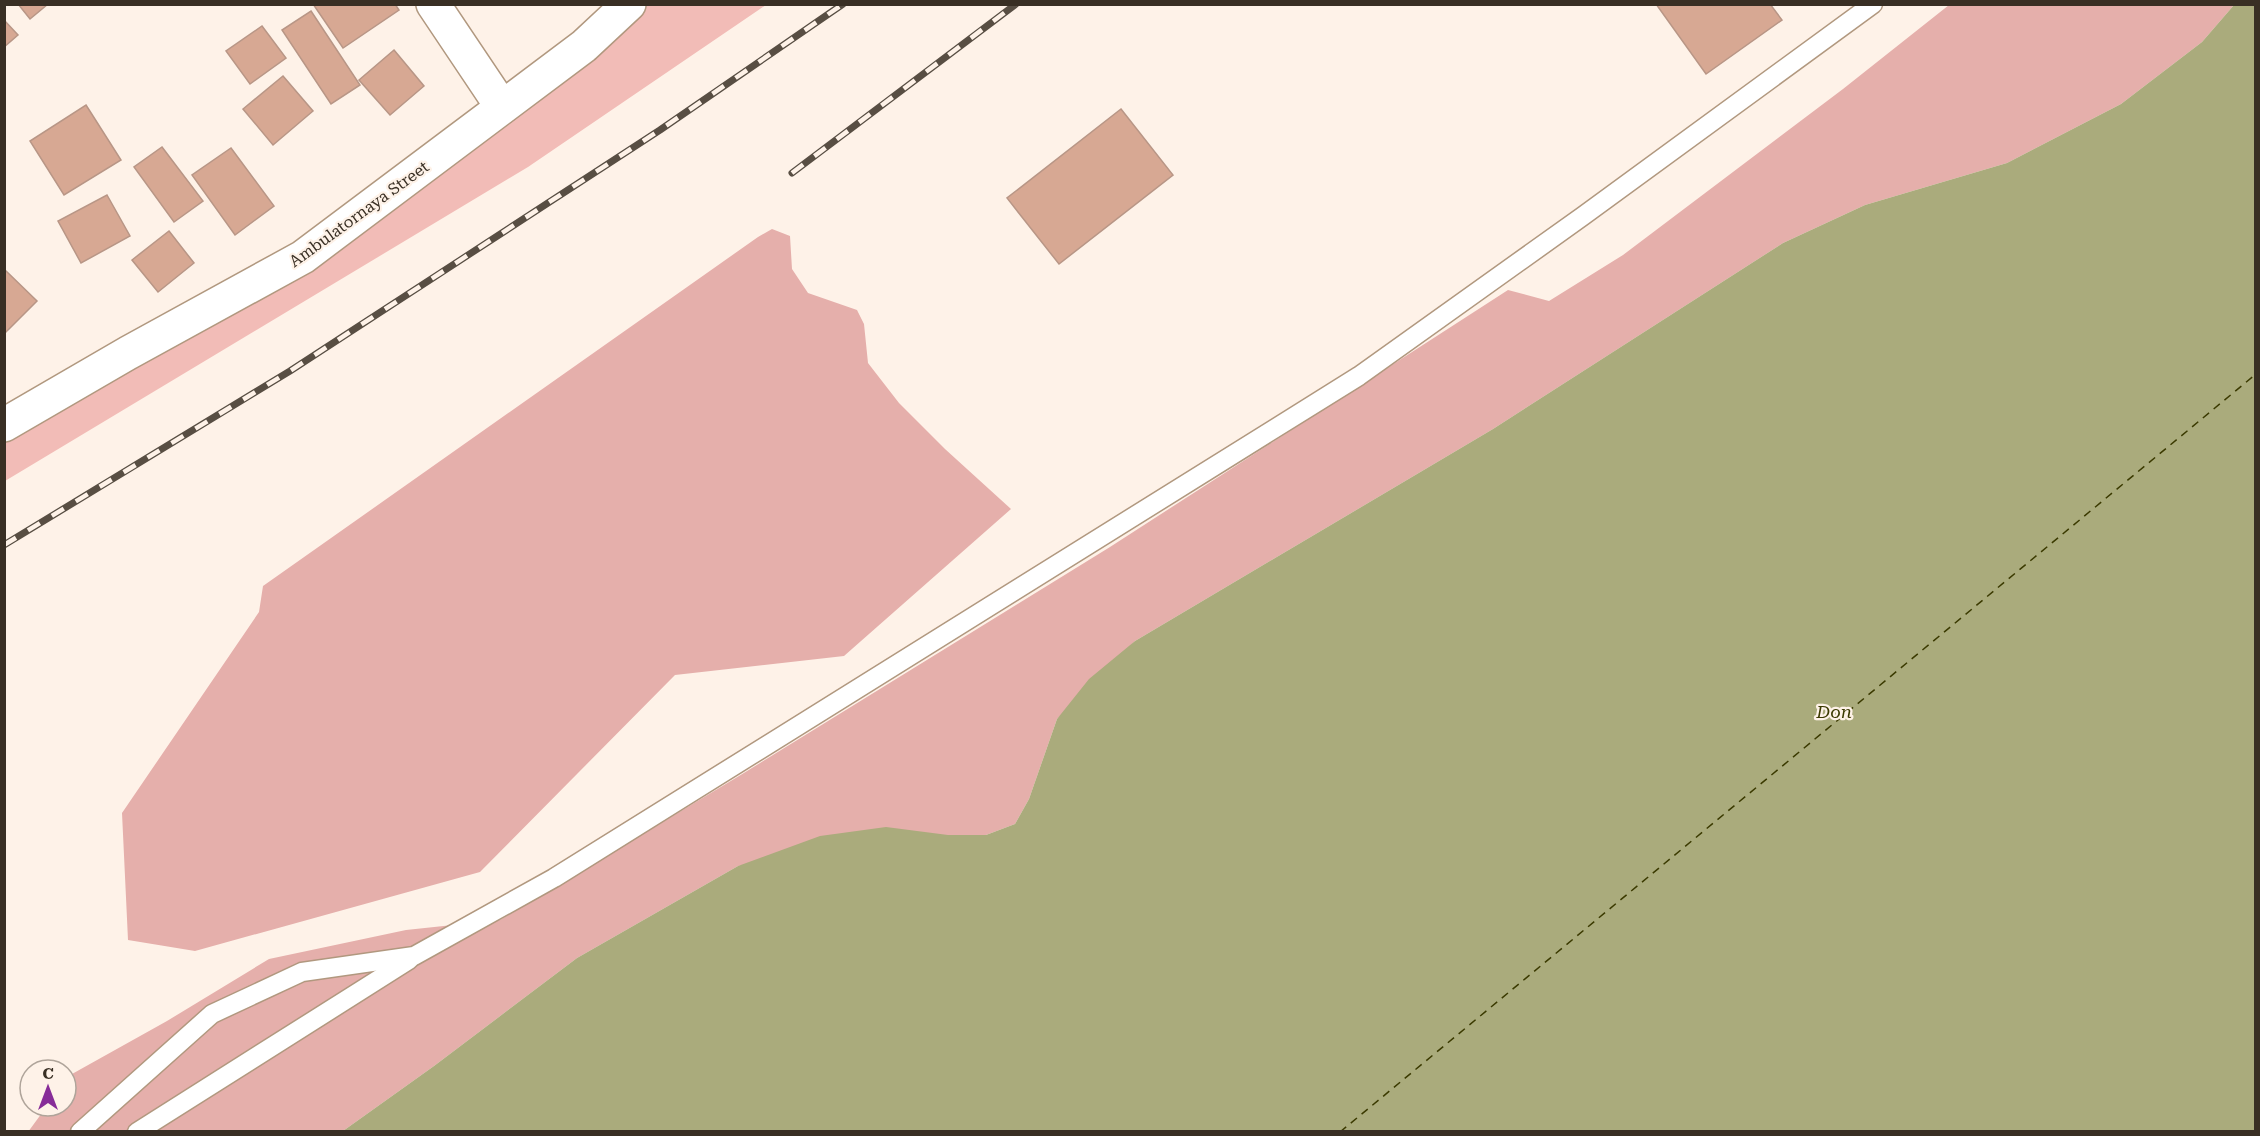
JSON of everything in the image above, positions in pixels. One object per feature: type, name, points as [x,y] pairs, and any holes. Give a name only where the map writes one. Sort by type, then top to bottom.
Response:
[{"type":"street","points":[[433,4],[502,107]]},
{"type":"street","name":"Ambulatornaya Street","points":[[4,425],[128,353],[303,257],[584,46],[629,4]]},
{"type":"lane","points":[[137,1131],[414,957],[554,878],[1359,376],[1873,4]]},
{"type":"lane","points":[[80,1131],[212,1014],[302,972],[414,957]]},
{"type":"shaded area","points":[[629,5],[766,5],[528,167],[5,481],[5,425],[304,257]]},
{"type":"shaded area","points":[[1949,5],[2234,5],[2202,42],[2121,104],[2007,163],[1865,205],[1783,243],[1493,429],[1135,641],[1057,719],[1029,799],[1015,824],[986,835],[948,835],[738,866],[577,958],[434,1066],[343,1131],[28,1132],[38,1118],[78,1118],[78,1071],[167,1021],[269,959],[406,930],[500,920],[739,776],[1110,547],[1508,290],[1549,301],[1623,255],[1843,89]]},
{"type":"shaded area","points":[[772,229],[790,236],[792,269],[808,293],[857,310],[864,324],[868,363],[899,403],[1011,509],[844,656],[675,675],[480,872],[195,951],[128,940],[122,813],[259,612],[263,586]]},
{"type":"water","name":"Don","points":[[2234,5],[2256,5],[2255,1131],[343,1131],[434,1066],[577,958],[738,866],[820,836],[886,827],[948,835],[986,835],[1015,824],[1029,799],[1057,719],[1089,679],[1135,641],[1493,429],[1783,243],[1865,205],[2007,163],[2121,104],[2202,42]]},
{"type":"building","points":[[18,4],[48,4],[30,19]]},
{"type":"building","points":[[313,4],[395,4],[399,10],[343,48]]},
{"type":"building","points":[[1656,4],[1770,4],[1782,20],[1706,74]]},
{"type":"building","points":[[311,11],[360,85],[331,104],[282,30]]},
{"type":"building","points":[[4,20],[18,35],[4,47]]},
{"type":"building","points":[[262,26],[286,58],[250,84],[226,51]]},
{"type":"building","points":[[394,50],[424,86],[390,115],[359,80]]},
{"type":"building","points":[[283,76],[313,111],[273,145],[243,109]]},
{"type":"building","points":[[86,105],[121,160],[64,195],[30,141]]},
{"type":"building","points":[[1121,109],[1173,175],[1059,264],[1007,198]]},
{"type":"building","points":[[162,147],[203,201],[174,222],[134,167]]},
{"type":"building","points":[[231,148],[274,206],[235,235],[192,175]]},
{"type":"building","points":[[107,195],[130,236],[81,263],[58,221]]},
{"type":"building","points":[[169,231],[194,263],[158,292],[132,260]]},
{"type":"building","points":[[4,269],[37,301],[4,334]]},
{"type":"ferry route","points":[[1340,1132],[2256,374]]},
{"type":"railway","points":[[4,545],[290,371],[660,130],[843,4]]},
{"type":"railway","points":[[792,173],[1016,4]]}]
